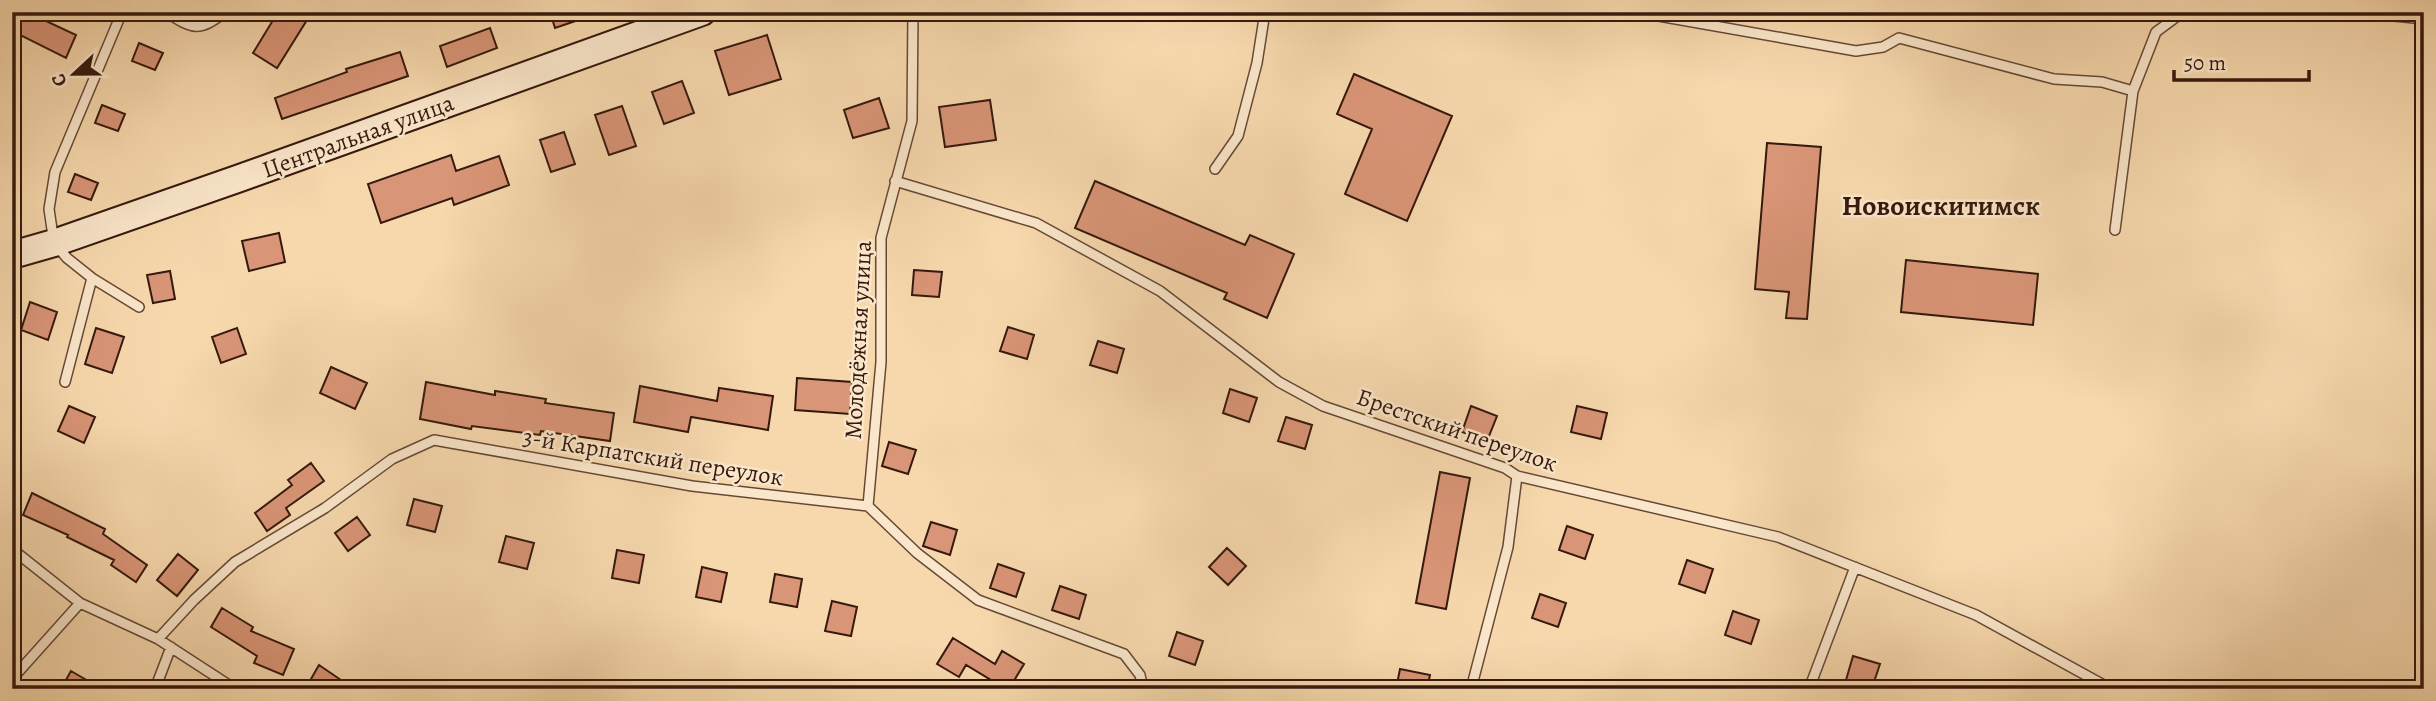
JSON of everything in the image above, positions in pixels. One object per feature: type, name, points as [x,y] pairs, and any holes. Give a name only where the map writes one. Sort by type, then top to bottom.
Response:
[{"type":"street","name":"Центральная улица","points":[[12,255],[54,243],[702,12]]},
{"type":"lane","points":[[122,12],[55,172],[49,209],[54,243],[66,258],[92,278],[139,307]]},
{"type":"lane","points":[[166,12],[188,26],[198,28],[208,25],[225,12]]},
{"type":"lane","name":"Молодёжная улица","points":[[868,506],[881,362],[881,238],[912,121],[913,12]]},
{"type":"lane","points":[[1215,169],[1238,136],[1257,63],[1265,12]]},
{"type":"lane","points":[[1636,12],[1856,51],[1883,47],[1899,38],[2054,79],[2102,82],[2133,91]]},
{"type":"lane","points":[[2115,230],[2133,91],[2156,32],[2183,12]]},
{"type":"lane","points":[[2355,12],[2424,19]]},
{"type":"lane","name":"Брестский переулок","points":[[895,181],[1036,223],[1160,291],[1279,382],[1322,405],[1505,468],[1517,475],[1778,537],[1976,615],[2111,689]]},
{"type":"lane","points":[[65,382],[92,278]]},
{"type":"lane","name":"3-й Карпатский переулок","points":[[158,639],[194,600],[235,562],[325,508],[392,459],[434,440],[692,486],[868,506]]},
{"type":"lane","points":[[1471,689],[1508,547],[1517,475]]},
{"type":"lane","points":[[868,506],[917,553],[978,600],[1124,654],[1140,675],[1143,689]]},
{"type":"lane","points":[[12,548],[80,603],[158,639],[235,689]]},
{"type":"lane","points":[[1809,689],[1854,567]]},
{"type":"lane","points":[[12,679],[80,603]]},
{"type":"lane","points":[[155,689],[171,647]]},
{"type":"building","points":[[12,12],[27,12],[76,35],[66,58],[12,31]]},
{"type":"building","points":[[278,12],[312,12],[277,68],[253,53]]},
{"type":"building","points":[[550,12],[592,12],[593,15],[555,28]]},
{"type":"building","points":[[490,28],[497,48],[447,67],[440,46]]},
{"type":"building","points":[[767,35],[781,79],[729,95],[715,51]]},
{"type":"building","points":[[139,43],[163,53],[155,70],[132,61]]},
{"type":"building","points":[[400,52],[408,76],[282,119],[275,98],[347,72],[346,69]]},
{"type":"building","points":[[1354,74],[1452,116],[1407,221],[1345,194],[1372,129],[1337,114]]},
{"type":"building","points":[[682,81],[694,113],[664,124],[652,92]]},
{"type":"building","points":[[879,98],[889,128],[853,138],[844,110]]},
{"type":"building","points":[[990,100],[996,140],[945,147],[939,107]]},
{"type":"building","points":[[102,105],[125,114],[118,131],[95,123]]},
{"type":"building","points":[[622,106],[636,146],[609,155],[595,115]]},
{"type":"building","points":[[564,132],[575,164],[551,172],[540,140]]},
{"type":"building","points":[[1767,143],[1821,147],[1807,319],[1786,318],[1789,292],[1755,289]]},
{"type":"building","points":[[451,155],[456,171],[499,156],[509,185],[454,205],[452,198],[381,223],[368,184]]},
{"type":"building","points":[[75,174],[98,183],[91,200],[68,192]]},
{"type":"building","points":[[1095,181],[1245,245],[1250,235],[1294,254],[1267,318],[1224,299],[1227,293],[1075,228]]},
{"type":"building","points":[[279,233],[285,262],[249,271],[242,241]]},
{"type":"building","points":[[1906,260],[2038,274],[2033,325],[1901,312]]},
{"type":"building","points":[[914,270],[942,272],[939,297],[912,295]]},
{"type":"building","points":[[170,271],[175,299],[153,303],[147,275]]},
{"type":"building","points":[[30,302],[57,312],[48,340],[21,330]]},
{"type":"building","points":[[1008,327],[1034,335],[1027,359],[1000,351]]},
{"type":"building","points":[[96,328],[124,337],[112,373],[85,364]]},
{"type":"building","points":[[237,328],[246,354],[221,363],[212,337]]},
{"type":"building","points":[[1098,341],[1124,349],[1117,373],[1090,365]]},
{"type":"building","points":[[331,367],[367,383],[355,409],[320,393]]},
{"type":"building","points":[[797,378],[852,382],[850,414],[795,410]]},
{"type":"building","points":[[426,382],[495,395],[495,391],[546,399],[545,403],[614,413],[610,441],[541,431],[540,435],[472,426],[471,429],[420,419]]},
{"type":"building","points":[[640,386],[717,401],[719,388],[773,396],[768,430],[691,417],[688,432],[634,422]]},
{"type":"building","points":[[1230,389],[1257,398],[1249,422],[1223,413]]},
{"type":"building","points":[[69,406],[95,417],[84,443],[58,431]]},
{"type":"building","points":[[1471,406],[1497,416],[1487,441],[1462,432]]},
{"type":"building","points":[[1577,406],[1607,413],[1601,439],[1571,432]]},
{"type":"building","points":[[1286,417],[1312,425],[1305,449],[1278,441]]},
{"type":"building","points":[[889,442],[916,450],[908,474],[882,466]]},
{"type":"building","points":[[311,463],[324,481],[286,508],[290,515],[267,531],[255,513],[292,485],[288,480]]},
{"type":"building","points":[[1440,472],[1470,478],[1446,609],[1416,603]]},
{"type":"building","points":[[32,493],[105,529],[103,534],[147,565],[136,582],[111,565],[114,560],[23,515]]},
{"type":"building","points":[[414,499],[442,506],[435,532],[407,525]]},
{"type":"building","points":[[357,517],[370,535],[348,551],[335,533]]},
{"type":"building","points":[[931,522],[957,530],[950,555],[923,546]]},
{"type":"building","points":[[1567,526],[1593,535],[1585,559],[1559,550]]},
{"type":"building","points":[[506,536],[534,543],[527,569],[499,562]]},
{"type":"building","points":[[1227,548],[1246,566],[1228,585],[1209,567]]},
{"type":"building","points":[[617,550],[644,555],[639,583],[612,578]]},
{"type":"building","points":[[178,554],[198,570],[177,596],[157,580]]},
{"type":"building","points":[[1687,560],[1713,569],[1705,593],[1679,584]]},
{"type":"building","points":[[998,564],[1024,573],[1016,597],[990,588]]},
{"type":"building","points":[[702,567],[727,573],[721,602],[696,597]]},
{"type":"building","points":[[775,574],[802,579],[797,607],[770,602]]},
{"type":"building","points":[[1060,586],[1086,595],[1079,619],[1052,610]]},
{"type":"building","points":[[1540,594],[1566,603],[1558,627],[1532,618]]},
{"type":"building","points":[[832,601],[857,607],[851,636],[825,631]]},
{"type":"building","points":[[222,608],[253,627],[251,631],[294,649],[283,675],[254,663],[257,656],[211,627]]},
{"type":"building","points":[[1733,611],[1759,620],[1751,644],[1725,635]]},
{"type":"building","points":[[1177,632],[1203,641],[1195,665],[1169,656]]},
{"type":"building","points":[[953,638],[995,664],[1002,651],[1024,664],[1009,689],[966,665],[959,677],[937,664]]},
{"type":"building","points":[[1853,656],[1880,664],[1872,688],[1846,680]]},
{"type":"building","points":[[319,665],[354,689],[327,689],[311,679]]},
{"type":"building","points":[[1400,669],[1430,675],[1427,689],[1396,689]]},
{"type":"building","points":[[71,671],[102,689],[61,689]]},
{"type":"district","name":"Новоискитимск","points":[[1941,205]]}]
